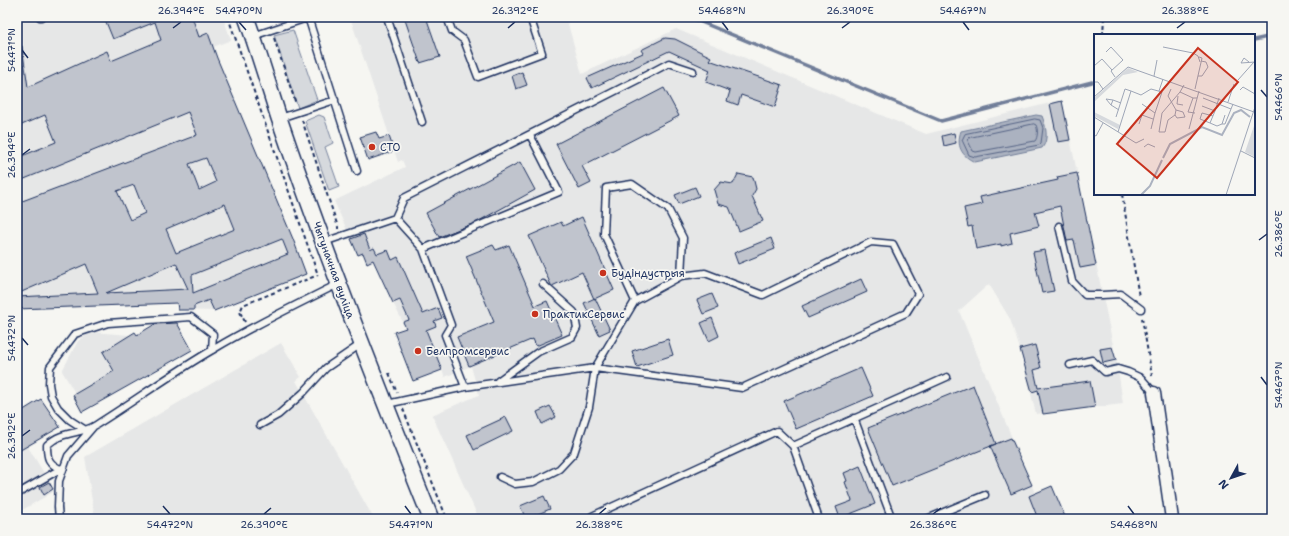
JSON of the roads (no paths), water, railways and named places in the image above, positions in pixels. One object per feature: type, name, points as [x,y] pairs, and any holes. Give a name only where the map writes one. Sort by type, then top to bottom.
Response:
[{"type":"street","name":"Чыгуначная вуліца","points":[[246,17],[280,118],[330,240],[334,268],[339,284],[362,343],[393,403],[431,519]]},
{"type":"street","points":[[1154,393],[1172,519]]},
{"type":"lane","points":[[253,36],[309,17],[357,170]]},
{"type":"lane","points":[[387,17],[422,122]]},
{"type":"lane","points":[[447,17],[452,31],[464,40],[478,77],[542,53],[530,17]]},
{"type":"lane","points":[[330,240],[395,218],[404,198],[669,63],[693,71]]},
{"type":"lane","points":[[280,118],[335,100]]},
{"type":"lane","points":[[423,249],[560,192],[530,135]]},
{"type":"lane","points":[[635,301],[604,234],[606,188],[632,184],[668,209],[683,238],[681,276]]},
{"type":"lane","points":[[395,218],[423,249],[451,325],[445,336],[465,387]]},
{"type":"lane","points":[[1059,226],[1072,281],[1085,295],[1102,296],[1121,294],[1140,309]]},
{"type":"lane","points":[[393,403],[465,387],[595,368],[742,388],[906,313],[918,294],[893,244],[871,242],[763,295],[705,273],[681,276],[635,301],[595,368],[589,407],[574,453],[559,470],[533,482],[515,484],[500,477]]},
{"type":"lane","points":[[62,467],[52,465],[47,455],[47,445],[60,435],[94,426],[212,350],[248,329],[339,284]]},
{"type":"lane","points":[[497,382],[538,352],[572,337],[577,328],[574,312],[543,284]]},
{"type":"lane","points":[[84,429],[70,420],[58,408],[51,396],[49,384],[50,367],[76,334],[108,323],[191,317],[213,334],[212,350]]},
{"type":"lane","points":[[260,425],[278,415],[326,368],[362,343]]},
{"type":"lane","points":[[1070,364],[1092,360],[1105,372],[1118,368],[1141,378],[1154,393]]},
{"type":"lane","points":[[794,446],[948,377]]},
{"type":"lane","points":[[854,418],[892,519]]},
{"type":"lane","points":[[59,519],[59,481],[62,467],[68,456],[94,426]]},
{"type":"lane","points":[[591,519],[592,516],[777,431],[794,446],[819,519]]},
{"type":"lane","points":[[17,494],[62,467]]},
{"type":"lane","points":[[927,519],[985,495]]},
{"type":"water","points":[[1036,115],[1042,116],[1046,128],[1046,141],[1042,148],[975,162],[966,157],[961,150],[959,141],[961,131]]},
{"type":"waterway","points":[[689,17],[941,121],[1092,82]]},
{"type":"waterway","points":[[1255,40],[1272,36]]},
{"type":"place","name":"СТО","points":[[372,147]]},
{"type":"place","name":"Будіндустрыя","points":[[603,273]]},
{"type":"place","name":"ПрактикСервис","points":[[535,314]]},
{"type":"place","name":"Белпромсервис","points":[[418,351]]}]
